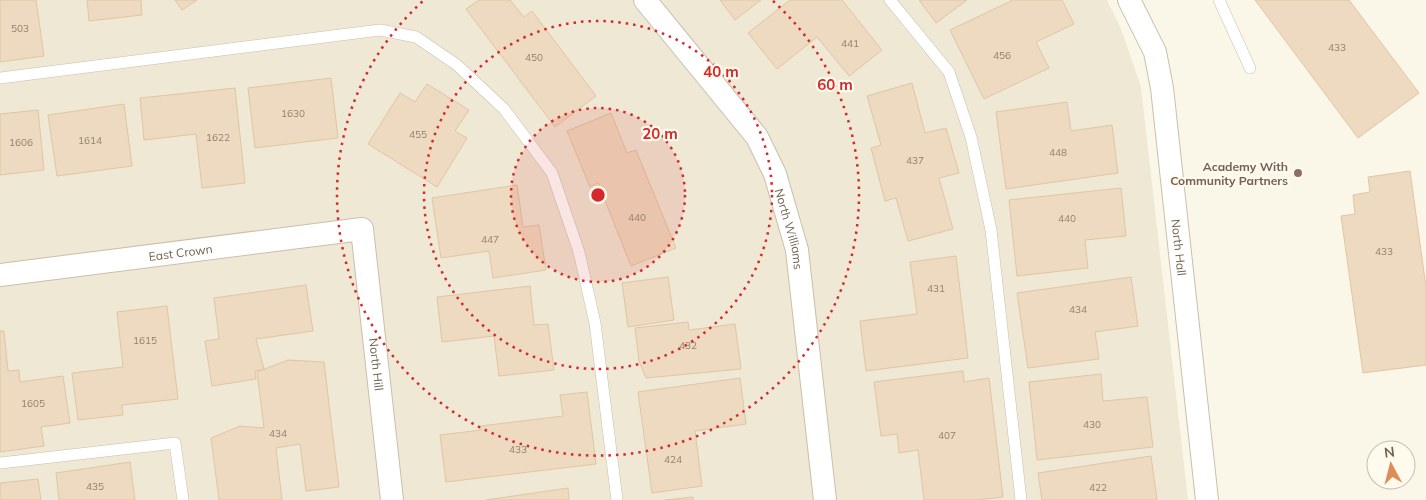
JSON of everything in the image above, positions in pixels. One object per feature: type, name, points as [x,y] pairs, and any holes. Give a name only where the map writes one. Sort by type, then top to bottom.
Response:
[{"type":"street","name":"North Williams","points":[[645,0],[757,137],[775,174],[797,250],[826,500]]},
{"type":"street","name":"North Hall","points":[[1129,0],[1155,52],[1162,88],[1207,500]]},
{"type":"street","name":"East Crown","points":[[0,274],[362,229]]},
{"type":"street","name":"North Hill","points":[[362,229],[392,500]]},
{"type":"lane","points":[[890,0],[949,72],[971,137],[991,230],[1021,500]]},
{"type":"lane","points":[[1219,0],[1250,68]]},
{"type":"lane","points":[[0,78],[380,30],[416,37],[457,65],[504,109],[552,173],[580,252],[595,323],[617,500]]},
{"type":"lane","points":[[0,462],[175,443],[183,500]]},
{"type":"shaded area","points":[[0,0],[1107,0],[1122,31],[1141,87],[1188,500],[0,500]]},
{"type":"building","points":[[0,0],[36,0],[44,56],[0,62]]},
{"type":"building","points":[[87,0],[141,0],[142,15],[89,21]]},
{"type":"building","points":[[175,0],[197,0],[182,10]]},
{"type":"building","points":[[479,0],[510,0],[524,17],[532,11],[596,96],[555,127],[466,9]]},
{"type":"building","points":[[720,0],[761,0],[735,20]]},
{"type":"building","points":[[790,0],[842,0],[882,50],[849,76],[817,37],[777,69],[748,33]]},
{"type":"building","points":[[919,0],[967,0],[936,23]]},
{"type":"building","points":[[1013,0],[1062,0],[1074,24],[1036,42],[1049,68],[984,99],[950,30]]},
{"type":"building","points":[[1255,0],[1349,0],[1419,93],[1358,138]]},
{"type":"building","points":[[331,78],[338,138],[255,148],[248,88]]},
{"type":"building","points":[[912,83],[925,133],[946,128],[959,173],[939,178],[953,229],[908,241],[896,198],[885,201],[871,148],[881,145],[867,96]]},
{"type":"building","points":[[427,84],[469,110],[455,131],[467,138],[437,187],[368,144],[400,93],[415,102]]},
{"type":"building","points":[[235,88],[245,183],[202,188],[196,134],[144,140],[140,98]]},
{"type":"building","points":[[1067,102],[1071,131],[1112,125],[1118,173],[1006,189],[996,112]]},
{"type":"building","points":[[124,104],[132,166],[57,176],[48,115]]},
{"type":"building","points":[[38,110],[44,170],[0,175],[0,114]]},
{"type":"building","points":[[611,113],[627,153],[636,150],[676,248],[631,266],[598,183],[590,187],[567,131]]},
{"type":"building","points":[[1410,171],[1426,287],[1426,365],[1363,373],[1341,216],[1355,214],[1353,195],[1370,192],[1368,177]]},
{"type":"building","points":[[517,185],[523,227],[539,225],[546,270],[493,278],[489,251],[441,258],[432,198]]},
{"type":"building","points":[[1121,188],[1126,236],[1085,240],[1088,268],[1017,276],[1009,200]]},
{"type":"building","points":[[956,256],[968,358],[866,371],[860,321],[917,314],[910,262]]},
{"type":"building","points":[[668,277],[674,320],[628,327],[622,283]]},
{"type":"building","points":[[1131,277],[1138,326],[1095,332],[1099,359],[1028,368],[1017,293]]},
{"type":"building","points":[[306,285],[313,331],[256,339],[264,369],[255,371],[256,379],[212,386],[205,341],[219,339],[214,298]]},
{"type":"building","points":[[530,286],[534,325],[548,324],[554,370],[499,376],[494,336],[442,342],[437,297]]},
{"type":"building","points":[[167,306],[178,399],[122,405],[123,415],[78,420],[72,373],[123,367],[117,312]]},
{"type":"building","points":[[688,322],[689,330],[735,324],[741,369],[646,378],[639,361],[635,328]]},
{"type":"building","points":[[0,331],[4,331],[8,371],[19,370],[20,382],[63,376],[70,423],[41,427],[44,446],[0,452]]},
{"type":"building","points":[[288,360],[324,362],[339,487],[306,491],[300,444],[276,448],[282,500],[219,500],[211,438],[240,426],[264,428],[257,372]]},
{"type":"building","points":[[963,371],[964,382],[989,378],[1003,497],[978,500],[924,500],[918,450],[899,453],[897,434],[881,436],[874,382]]},
{"type":"building","points":[[1101,374],[1103,401],[1147,397],[1153,447],[1037,460],[1029,382]]},
{"type":"building","points":[[740,378],[746,424],[695,431],[702,486],[652,493],[638,392]]},
{"type":"building","points":[[587,392],[596,464],[446,482],[440,435],[481,430],[481,426],[563,416],[560,395]]},
{"type":"building","points":[[1151,456],[1157,500],[1042,500],[1038,473]]},
{"type":"building","points":[[130,462],[135,500],[59,500],[56,473]]},
{"type":"building","points":[[38,479],[41,500],[0,500],[0,483]]},
{"type":"building","points":[[568,488],[569,500],[486,500]]},
{"type":"building","points":[[693,497],[693,500],[665,500]]},
{"type":"place","name":"Academy With Community Partners","points":[[1298,173]]}]
